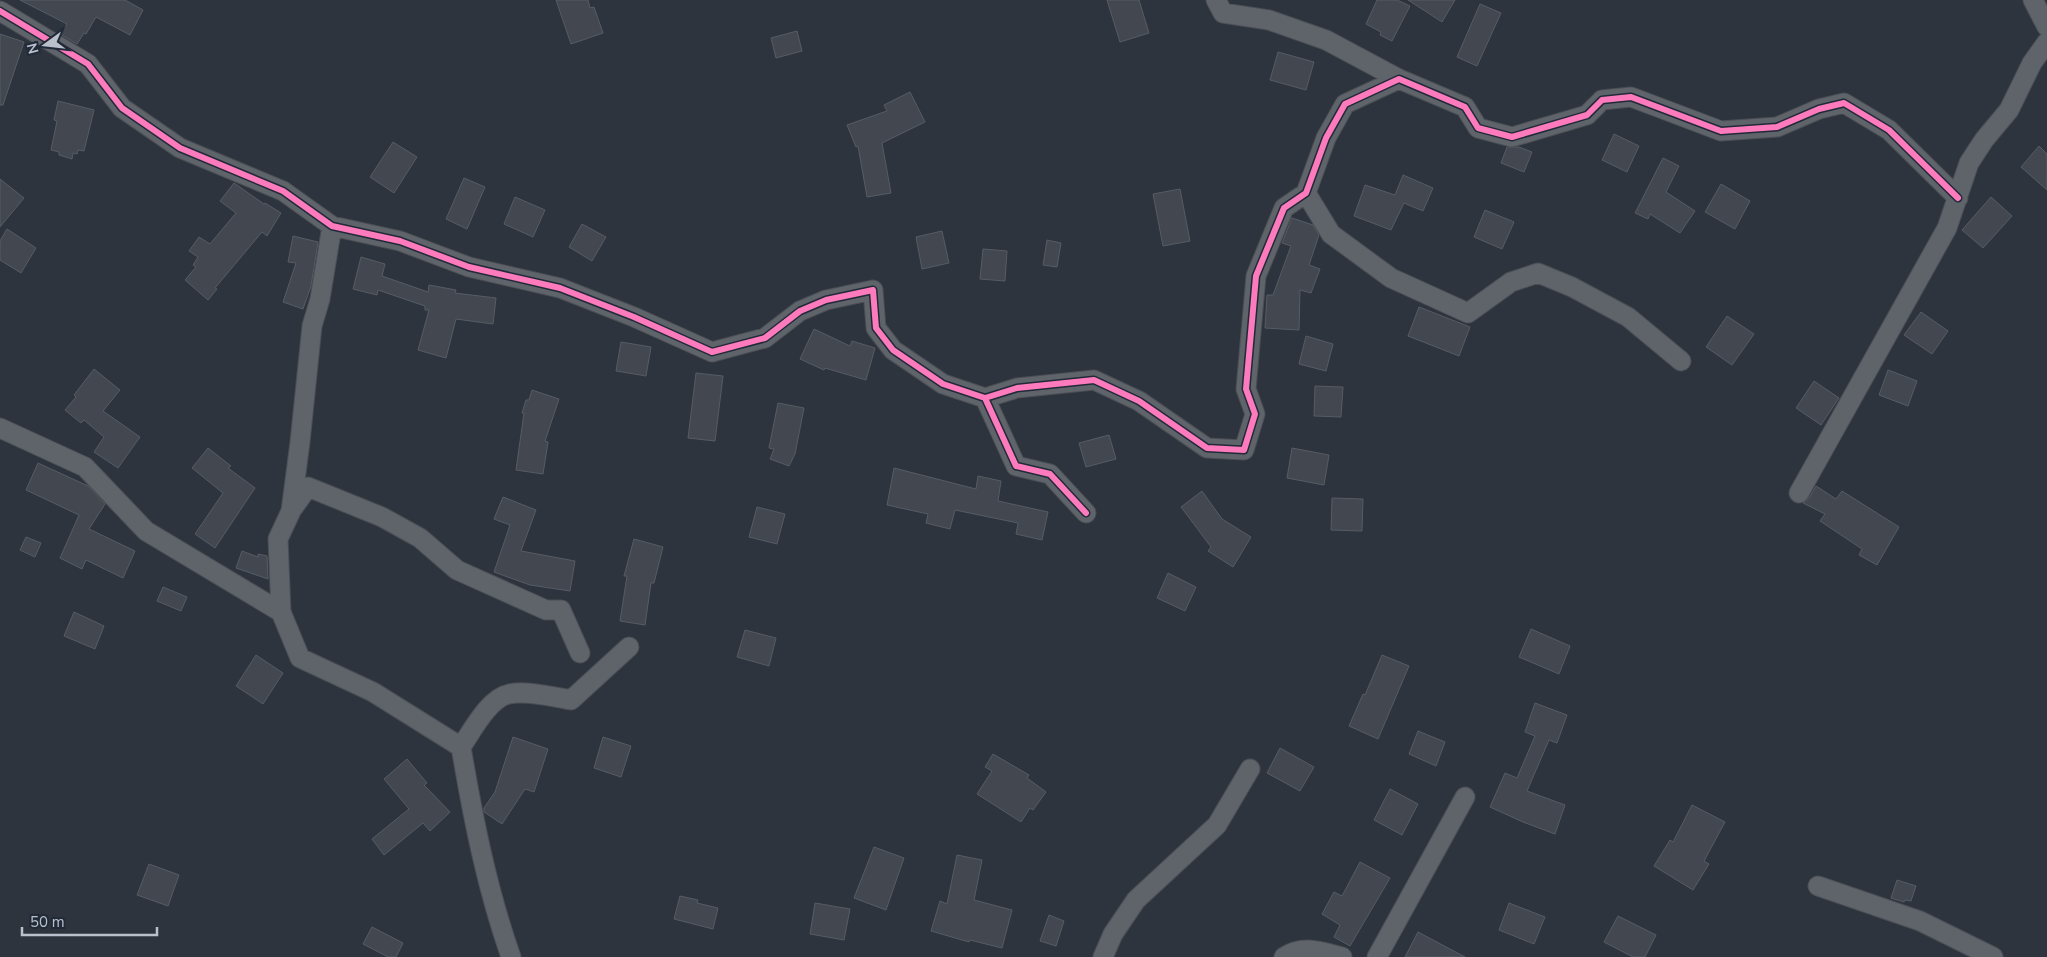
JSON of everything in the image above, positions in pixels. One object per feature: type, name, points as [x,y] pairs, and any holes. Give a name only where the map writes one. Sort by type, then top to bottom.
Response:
[{"type":"street","points":[[1216,0],[1223,13],[1268,20],[1326,40],[1399,78],[1465,107],[1478,128],[1512,137],[1587,115],[1602,100],[1631,97],[1721,131],[1777,127],[1819,109],[1844,103],[1889,130],[1958,198]]},
{"type":"street","points":[[2033,0],[2047,27]]},
{"type":"street","points":[[0,12],[88,64],[122,108],[180,148],[283,191],[332,226],[400,241],[469,267],[560,288],[634,317],[712,352],[765,338],[800,311],[826,300],[873,290],[876,328],[893,350],[944,384],[985,398],[1017,388],[1094,380],[1139,401],[1207,448],[1244,450],[1255,414],[1246,389],[1256,276],[1284,208],[1306,193],[1326,138],[1345,104],[1399,78]]},
{"type":"street","points":[[1800,493],[1947,228],[1969,163],[1984,140],[2010,110],[2032,63],[2047,42]]},
{"type":"street","points":[[1306,193],[1332,234],[1391,278],[1468,313],[1511,282],[1538,273],[1572,287],[1628,317],[1681,361]]},
{"type":"street","points":[[291,511],[312,326],[320,299],[332,226]]},
{"type":"street","points":[[985,398],[1016,466],[1050,474],[1086,513]]},
{"type":"street","points":[[0,428],[85,467],[146,531],[281,612]]},
{"type":"street","points":[[461,748],[373,692],[300,658],[281,612],[278,539],[291,511],[308,487],[382,518],[420,538],[457,570],[546,610],[561,610],[580,653]]},
{"type":"street","points":[[511,957],[502,933],[475,826],[461,748],[490,705],[508,694],[532,694],[571,700],[629,647]]},
{"type":"street","points":[[1102,957],[1112,934],[1136,900],[1217,826],[1250,769]]},
{"type":"street","points":[[1377,957],[1465,797]]},
{"type":"street","points":[[1818,886],[1920,921],[1993,957]]},
{"type":"street","points":[[1284,957],[1292,951],[1307,949],[1342,957]]},
{"type":"building","points":[[20,0],[125,0],[143,10],[130,35],[96,17],[86,34],[84,33],[77,44],[60,34],[67,24]]},
{"type":"building","points":[[556,0],[588,0],[590,8],[594,7],[603,33],[571,44]]},
{"type":"building","points":[[1107,0],[1139,0],[1149,33],[1120,42]]},
{"type":"building","points":[[1377,0],[1397,0],[1410,6],[1392,41],[1380,35],[1381,32],[1366,24]]},
{"type":"building","points":[[1408,0],[1455,0],[1442,22]]},
{"type":"building","points":[[1480,4],[1501,13],[1477,66],[1457,57]]},
{"type":"building","points":[[797,31],[802,51],[776,58],[771,38]]},
{"type":"building","points":[[0,34],[24,42],[3,105],[0,105]]},
{"type":"building","points":[[1278,52],[1314,62],[1306,90],[1270,80]]},
{"type":"building","points":[[910,92],[925,122],[882,143],[891,193],[867,197],[858,146],[856,147],[847,125],[887,111],[884,105]]},
{"type":"building","points":[[58,101],[94,110],[84,151],[78,150],[77,154],[73,153],[72,159],[51,150],[57,121],[54,120]]},
{"type":"building","points":[[1614,134],[1639,146],[1627,172],[1602,160]]},
{"type":"building","points":[[393,142],[417,157],[394,193],[370,177]]},
{"type":"building","points":[[2039,146],[2047,154],[2047,190],[2021,167]]},
{"type":"building","points":[[1507,147],[1519,147],[1532,152],[1524,172],[1501,163]]},
{"type":"building","points":[[1663,158],[1679,166],[1666,192],[1695,211],[1680,233],[1650,214],[1648,219],[1635,213]]},
{"type":"building","points":[[1403,175],[1433,188],[1423,211],[1404,203],[1391,230],[1354,216],[1365,185],[1395,195]]},
{"type":"building","points":[[464,178],[485,187],[467,229],[446,219]]},
{"type":"building","points":[[0,179],[24,198],[0,227]]},
{"type":"building","points":[[234,183],[264,204],[281,213],[267,236],[262,232],[215,288],[217,289],[208,300],[185,280],[196,267],[193,265],[198,257],[189,251],[199,237],[210,244],[236,213],[220,201]]},
{"type":"building","points":[[1721,184],[1750,201],[1735,229],[1705,212]]},
{"type":"building","points":[[1180,189],[1190,241],[1163,246],[1153,194]]},
{"type":"building","points":[[515,197],[545,210],[533,237],[504,224]]},
{"type":"building","points":[[1991,197],[2012,216],[1983,248],[1962,230]]},
{"type":"building","points":[[1485,210],[1514,222],[1502,249],[1474,237]]},
{"type":"building","points":[[1292,218],[1313,225],[1319,235],[1309,265],[1320,269],[1311,293],[1300,290],[1299,330],[1265,328],[1267,295],[1273,295],[1291,246],[1282,243]]},
{"type":"building","points":[[582,224],[606,237],[592,261],[569,247]]},
{"type":"building","points":[[7,229],[36,248],[21,273],[0,260],[0,241]]},
{"type":"building","points":[[942,231],[949,263],[922,269],[916,237]]},
{"type":"building","points":[[293,236],[318,242],[311,286],[303,309],[283,302],[296,263],[288,262]]},
{"type":"building","points":[[1047,240],[1061,243],[1057,267],[1043,265]]},
{"type":"building","points":[[983,249],[1007,251],[1005,281],[980,279]]},
{"type":"building","points":[[361,257],[385,264],[382,276],[428,292],[429,285],[456,290],[455,293],[496,298],[493,324],[456,319],[446,358],[418,350],[429,310],[425,310],[425,306],[378,290],[377,295],[353,289]]},
{"type":"building","points":[[1419,307],[1470,327],[1459,356],[1408,336]]},
{"type":"building","points":[[1921,312],[1948,331],[1932,354],[1904,335]]},
{"type":"building","points":[[1727,316],[1754,334],[1732,365],[1706,347]]},
{"type":"building","points":[[814,329],[850,346],[852,341],[875,348],[866,380],[825,368],[824,370],[800,359]]},
{"type":"building","points":[[1306,336],[1333,344],[1326,371],[1299,364]]},
{"type":"building","points":[[621,342],[651,347],[646,376],[616,371]]},
{"type":"building","points":[[94,369],[120,390],[103,411],[140,437],[118,468],[94,452],[104,437],[84,420],[81,423],[65,410]]},
{"type":"building","points":[[1888,370],[1917,381],[1908,406],[1879,395]]},
{"type":"building","points":[[696,373],[723,376],[715,441],[688,438]]},
{"type":"building","points":[[1814,381],[1839,398],[1821,425],[1796,408]]},
{"type":"building","points":[[1315,386],[1343,387],[1341,417],[1314,416]]},
{"type":"building","points":[[532,390],[559,399],[545,441],[548,442],[543,474],[516,470],[524,413],[522,413],[526,400],[529,400]]},
{"type":"building","points":[[778,403],[804,408],[795,454],[789,466],[770,459],[774,449],[769,448]]},
{"type":"building","points":[[1109,435],[1116,459],[1086,467],[1079,443]]},
{"type":"building","points":[[208,448],[231,466],[228,468],[255,488],[215,548],[195,534],[223,493],[192,468]]},
{"type":"building","points":[[1292,448],[1329,455],[1324,485],[1287,478]]},
{"type":"building","points":[[38,463],[88,486],[105,504],[89,529],[135,551],[123,578],[86,560],[82,569],[60,558],[79,515],[26,490]]},
{"type":"building","points":[[894,468],[976,489],[978,476],[1001,481],[998,501],[1048,512],[1042,540],[1016,534],[1018,523],[955,510],[950,529],[926,523],[928,514],[887,505]]},
{"type":"building","points":[[1816,486],[1836,499],[1842,491],[1899,527],[1877,565],[1859,555],[1862,549],[1820,521],[1825,514],[1803,503],[1809,498]]},
{"type":"building","points":[[1202,491],[1222,519],[1251,537],[1233,567],[1208,551],[1211,547],[1181,507]]},
{"type":"building","points":[[503,497],[536,510],[521,551],[575,561],[570,591],[530,585],[494,572],[510,525],[494,519]]},
{"type":"building","points":[[1332,498],[1363,499],[1362,531],[1331,530]]},
{"type":"building","points":[[757,507],[785,514],[777,544],[749,537]]},
{"type":"building","points":[[26,537],[41,543],[35,557],[20,550]]},
{"type":"building","points":[[634,539],[663,547],[654,583],[651,583],[645,625],[620,621],[627,576],[624,576]]},
{"type":"building","points":[[242,551],[258,557],[258,554],[267,556],[268,579],[236,568]]},
{"type":"building","points":[[1168,573],[1196,587],[1185,611],[1157,598]]},
{"type":"building","points":[[163,587],[187,597],[181,611],[157,601]]},
{"type":"building","points":[[74,612],[104,626],[95,649],[64,636]]},
{"type":"building","points":[[1531,629],[1570,646],[1559,674],[1519,657]]},
{"type":"building","points":[[745,630],[776,638],[769,666],[737,657]]},
{"type":"building","points":[[256,655],[283,673],[263,704],[236,686]]},
{"type":"building","points":[[1382,655],[1409,666],[1378,739],[1349,726]]},
{"type":"building","points":[[1535,703],[1567,715],[1557,743],[1549,740],[1527,791],[1565,805],[1555,834],[1490,807],[1505,773],[1517,778],[1535,736],[1525,732]]},
{"type":"building","points":[[1418,731],[1445,742],[1436,766],[1409,754]]},
{"type":"building","points":[[513,737],[548,749],[534,792],[525,789],[502,824],[484,812],[484,808],[495,792]]},
{"type":"building","points":[[603,737],[631,746],[621,777],[594,768]]},
{"type":"building","points":[[1280,748],[1314,767],[1300,791],[1267,773]]},
{"type":"building","points":[[993,754],[1029,775],[1027,778],[1046,792],[1033,810],[1030,808],[1021,822],[977,794],[992,771],[985,767]]},
{"type":"building","points":[[407,759],[427,783],[424,785],[450,812],[430,831],[423,823],[384,855],[372,839],[409,809],[384,779]]},
{"type":"building","points":[[1390,789],[1418,804],[1402,835],[1374,820]]},
{"type":"building","points":[[1692,805],[1725,822],[1704,861],[1709,864],[1693,890],[1654,866],[1670,840],[1673,842]]},
{"type":"building","points":[[874,847],[904,858],[886,910],[854,898]]},
{"type":"building","points":[[957,855],[982,860],[974,900],[1012,910],[1002,948],[970,940],[969,942],[931,931],[940,901],[947,904]]},
{"type":"building","points":[[1360,862],[1390,878],[1350,946],[1334,937],[1340,925],[1322,914],[1334,892],[1342,896]]},
{"type":"building","points":[[149,864],[179,875],[168,906],[137,895]]},
{"type":"building","points":[[1897,880],[1916,886],[1911,901],[1905,900],[1904,902],[1891,898]]},
{"type":"building","points":[[680,896],[698,900],[697,903],[718,908],[713,929],[674,919]]},
{"type":"building","points":[[815,903],[850,909],[844,940],[810,934]]},
{"type":"building","points":[[1509,903],[1545,917],[1534,944],[1499,930]]},
{"type":"building","points":[[1049,915],[1064,921],[1056,946],[1040,941]]},
{"type":"building","points":[[1618,916],[1656,935],[1645,957],[1633,957],[1604,942]]},
{"type":"building","points":[[372,927],[403,943],[396,957],[388,957],[363,944]]},
{"type":"building","points":[[1418,932],[1465,957],[1405,957]]},
{"type":"cycle path","points":[[0,11],[88,64],[122,108],[180,148],[283,191],[332,226],[400,241],[469,267],[560,288],[634,317],[712,352],[765,338],[800,311],[826,300],[873,290],[876,328],[893,350],[943,384],[985,398]]},
{"type":"cycle path","points":[[1086,513],[1050,474],[1016,466],[985,398],[1017,388],[1094,380],[1139,401],[1207,448],[1244,450],[1255,414],[1246,389],[1256,276],[1284,208],[1306,193],[1326,138],[1345,104],[1399,79],[1465,107],[1478,128],[1512,137],[1587,115],[1602,100],[1631,97],[1721,131],[1777,127],[1819,109],[1844,103],[1889,130],[1958,198]]}]
